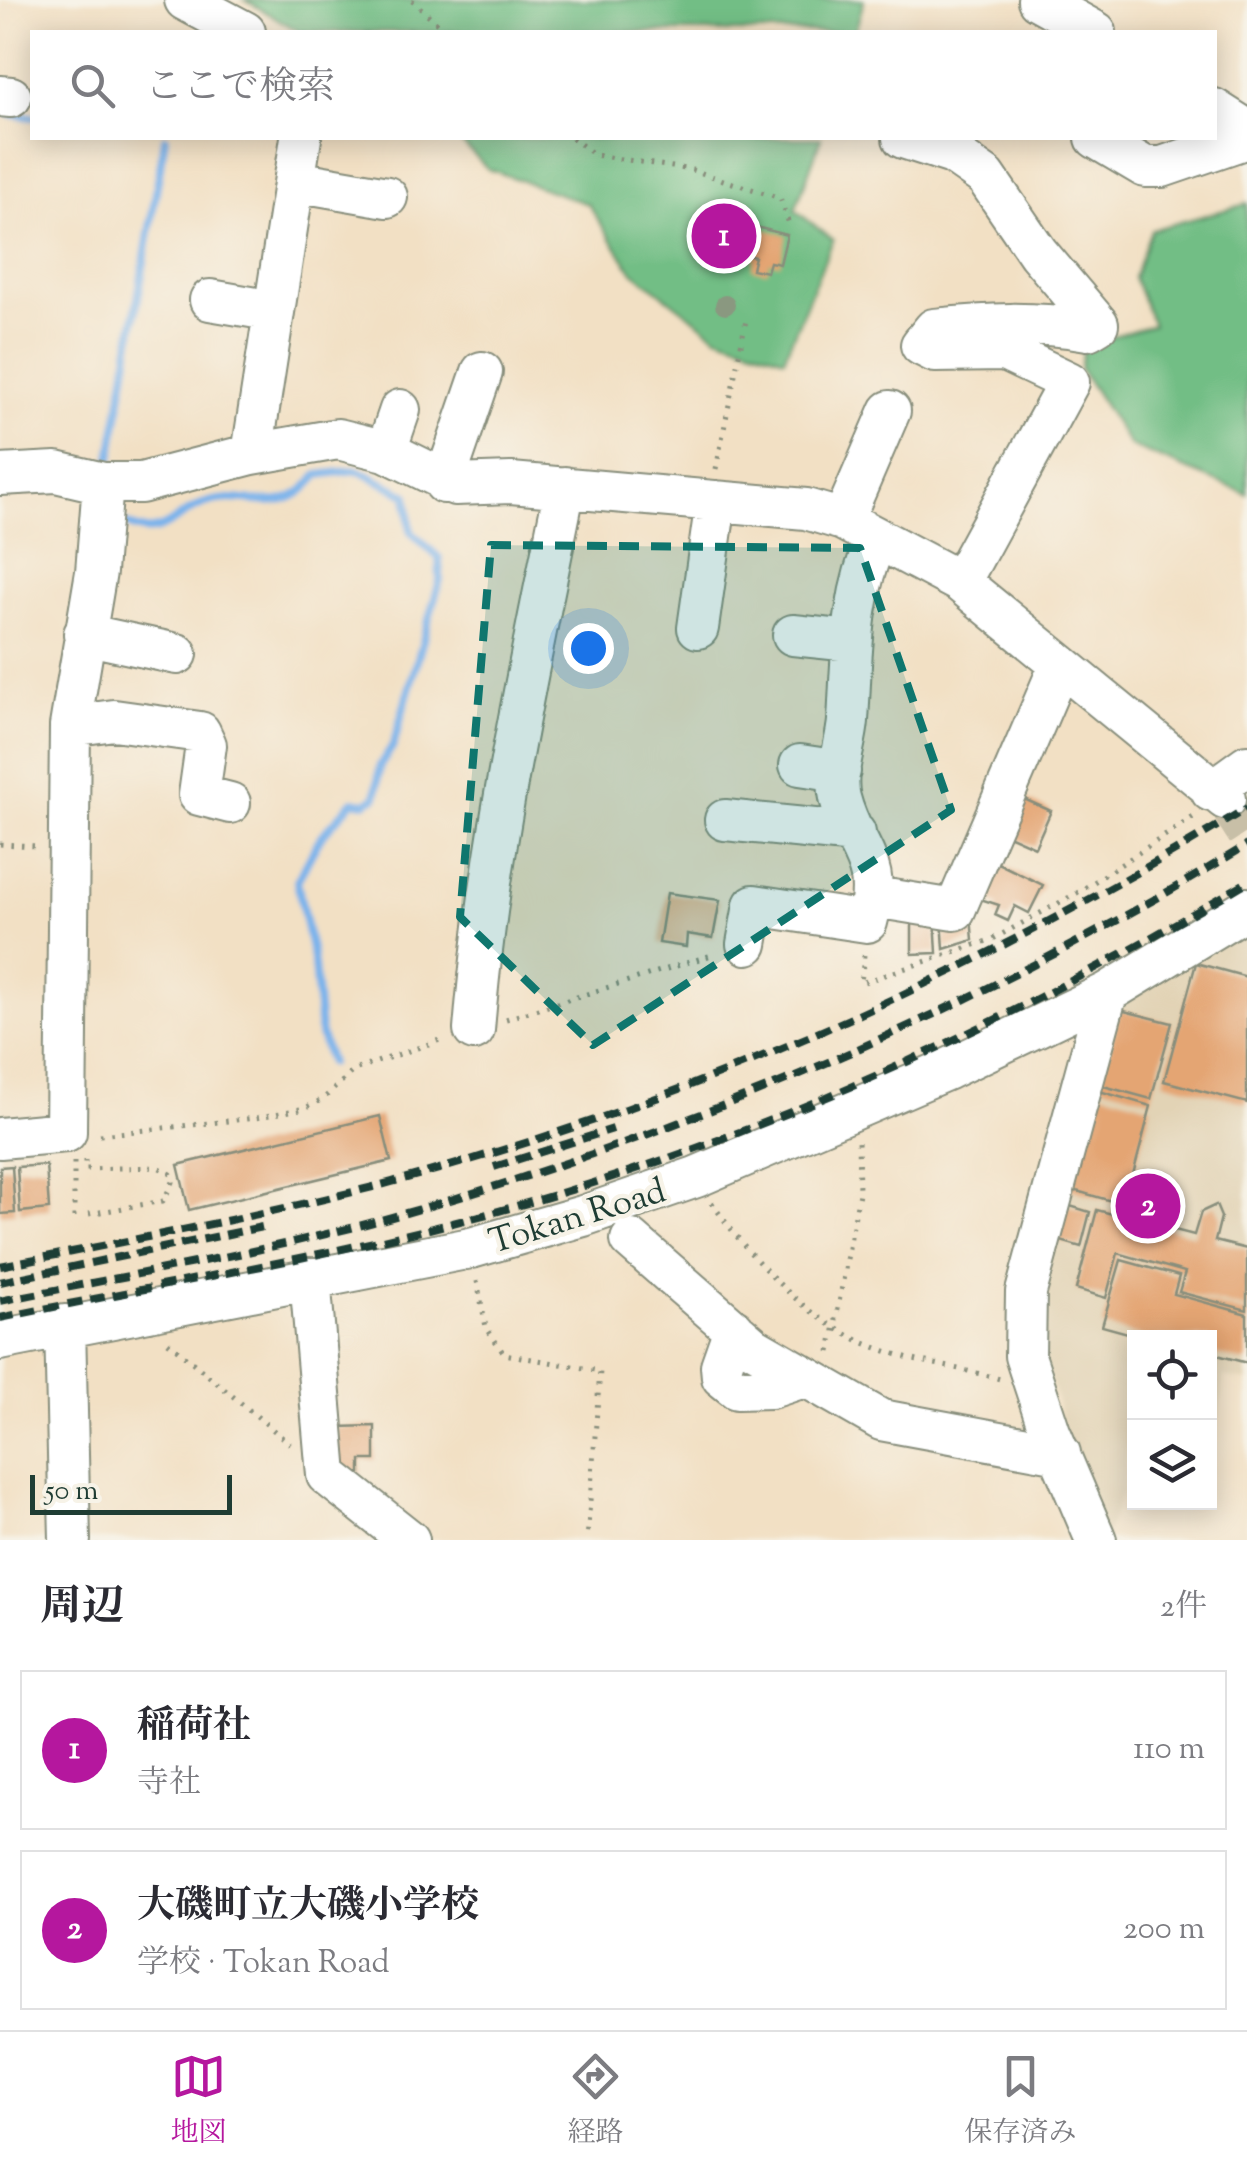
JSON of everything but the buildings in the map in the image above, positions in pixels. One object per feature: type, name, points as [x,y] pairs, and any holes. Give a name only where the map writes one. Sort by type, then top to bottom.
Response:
[{"type":"street","points":[[186,0],[241,30]]},
{"type":"street","points":[[1038,0],[1092,30]]},
{"type":"street","points":[[1217,111],[1247,130]]},
{"type":"street","points":[[1099,140],[1145,168],[1162,167],[1247,138]]},
{"type":"street","points":[[252,454],[295,182],[294,140]]},
{"type":"street","points":[[870,909],[869,856],[839,796],[840,771],[848,724],[850,640],[865,565],[860,529],[906,377],[934,329],[1001,321],[1041,322],[1088,330],[1098,324],[1038,253],[986,176],[953,154],[910,140]]},
{"type":"street","points":[[295,182],[387,197]]},
{"type":"street","points":[[210,300],[274,310]]},
{"type":"street","points":[[906,377],[934,352],[1004,351],[1069,382],[960,582]]},
{"type":"street","points":[[444,482],[482,372]]},
{"type":"street","points":[[386,451],[400,410]]},
{"type":"street","points":[[0,475],[56,472],[103,483],[141,483],[252,454],[338,439],[386,451],[444,482],[565,487],[806,508],[860,529],[960,582],[1114,704],[1218,795],[1247,765]]},
{"type":"street","points":[[0,1138],[77,1153],[70,726],[96,572],[103,483]]},
{"type":"street","points":[[474,1030],[500,807],[565,487]]},
{"type":"street","points":[[708,610],[713,501]]},
{"type":"street","points":[[84,634],[177,654]]},
{"type":"street","points":[[794,635],[850,640]]},
{"type":"street","points":[[746,944],[754,905],[955,910],[1060,665]]},
{"type":"street","points":[[70,726],[114,720],[200,732],[206,745],[198,795],[230,803]]},
{"type":"street","points":[[800,765],[840,771]]},
{"type":"street","points":[[725,820],[856,832]]},
{"type":"street","name":"Tokan Road","points":[[0,1340],[471,1248],[677,1184],[849,1114],[1107,993],[1247,908]]},
{"type":"street","points":[[1081,1530],[1060,1453],[1025,1356],[1026,1292],[1107,993]]},
{"type":"street","points":[[631,1240],[734,1329],[804,1377],[881,1420],[1060,1453]]},
{"type":"street","points":[[310,1278],[327,1474],[409,1540]]},
{"type":"street","points":[[66,1325],[70,1540]]},
{"type":"path","points":[[412,0],[445,30]]},
{"type":"path","points":[[575,140],[594,155],[692,170],[780,198],[790,228]]},
{"type":"path","points":[[713,501],[747,315]]},
{"type":"path","points":[[870,909],[861,983],[993,939],[1060,902],[1194,816],[1218,795]]},
{"type":"path","points":[[118,1133],[255,1118],[305,1108],[323,1100],[354,1070],[746,944]]},
{"type":"path","points":[[835,1326],[859,1193],[858,1138],[849,1114]]},
{"type":"path","points":[[74,1217],[77,1153],[158,1166],[171,1174],[173,1190],[163,1200],[89,1214]]},
{"type":"path","points":[[715,1206],[758,1263],[835,1326],[872,1346],[1036,1388]]},
{"type":"path","points":[[471,1248],[486,1327],[504,1354],[600,1370],[588,1540]]},
{"type":"path","points":[[129,1315],[152,1328],[327,1474]]},
{"type":"highlighted area","points":[[491,545],[860,548],[951,810],[593,1045],[460,917]]},
{"type":"shaded area","points":[[1247,908],[1247,1381],[1224,1377],[1217,1417],[1217,1330],[1127,1330],[1127,1456],[1122,1492],[1104,1540],[1096,1540],[1026,1292],[1107,993]]},
{"type":"green space","points":[[245,0],[864,0],[856,30],[297,30]]},
{"type":"green space","points":[[459,140],[820,140],[795,210],[833,240],[784,358],[717,336],[632,271],[588,204],[488,169]]},
{"type":"green space","points":[[1247,204],[1247,494],[1130,446],[1080,369],[1084,344],[1153,325],[1134,278],[1151,230]]},
{"type":"waterway","points":[[9,114],[30,117]]},
{"type":"waterway","points":[[111,458],[165,140]]},
{"type":"waterway","points":[[126,524],[138,529],[158,529],[203,504],[235,499],[277,501],[304,490],[318,475],[357,470],[407,495],[411,532],[439,558],[440,580],[393,746],[380,765],[376,797],[365,803],[353,801],[320,838],[297,881],[314,964],[320,1032],[330,1063]]},
{"type":"tunnel","points":[[1225,799],[1247,833]]},
{"type":"railway","points":[[0,1266],[197,1227],[392,1182],[616,1112],[833,1026],[939,977],[1146,868],[1247,808]]},
{"type":"railway","points":[[0,1301],[350,1228],[620,1144],[729,1103],[941,1011],[1146,904],[1247,845]]},
{"type":"railway","points":[[0,1318],[422,1231],[651,1164],[740,1132],[913,1059],[1082,975],[1247,882]]},
{"type":"railway","points":[[494,1167],[613,1129]]},
{"type":"railway","points":[[0,1282],[262,1227]]},
{"type":"place","name":"稲荷社","points":[[724,236]]},
{"type":"place","name":"大磯町立大磯小学校","points":[[1148,1206]]}]
